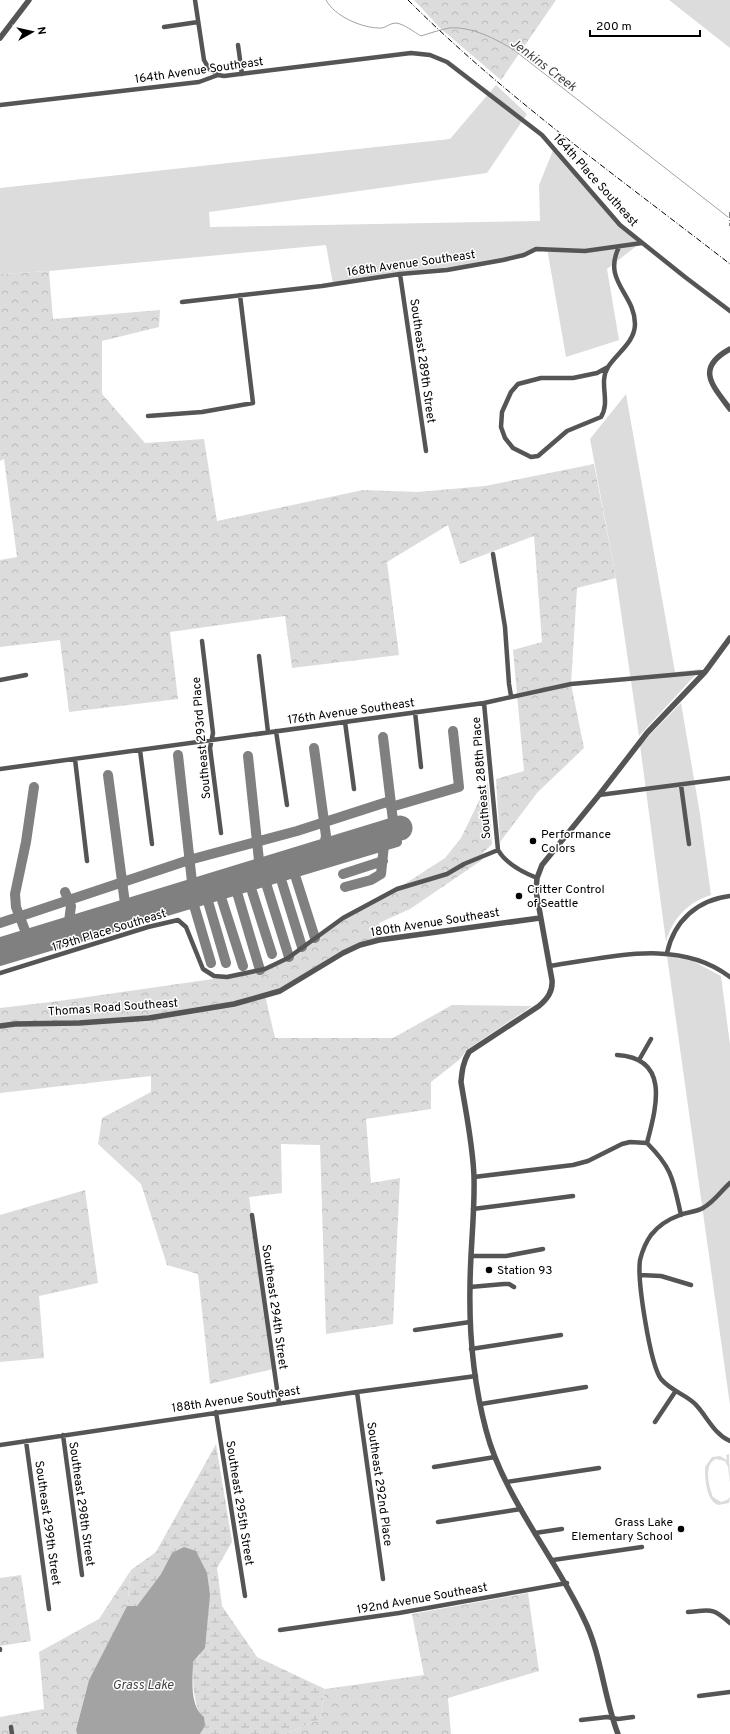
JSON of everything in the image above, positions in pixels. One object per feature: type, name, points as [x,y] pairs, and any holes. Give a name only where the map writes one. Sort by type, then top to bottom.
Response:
[{"type":"street","points":[[0,38],[29,0]]},
{"type":"street","points":[[195,0],[204,60],[209,69],[218,75]]},
{"type":"street","points":[[164,27],[198,22]]},
{"type":"street","points":[[238,45],[242,74]]},
{"type":"street","name":"164th Avenue Southeast","points":[[0,105],[199,82],[218,75],[242,74],[410,53],[430,55],[447,62]]},
{"type":"street","name":"164th Place Southeast","points":[[447,62],[542,135],[620,225],[730,311]]},
{"type":"street","name":"168th Avenue Southeast","points":[[182,302],[322,286],[400,274],[447,270],[519,256],[536,249],[585,251],[642,243]]},
{"type":"street","points":[[608,367],[604,386],[606,406],[601,417],[567,430],[557,441],[538,456],[531,457],[516,450],[505,438],[501,426],[502,412],[511,392],[518,384],[541,378],[573,378],[597,373],[608,367],[632,338],[635,330],[634,316],[614,270],[614,257],[619,246]]},
{"type":"street","name":"Southeast 289th Street","points":[[400,274],[426,451]]},
{"type":"street","points":[[148,416],[202,412],[253,403],[240,295]]},
{"type":"street","points":[[730,349],[722,353],[712,363],[709,371],[710,380],[730,408]]},
{"type":"street","points":[[493,554],[505,626],[511,696]]},
{"type":"street","points":[[618,1734],[586,1621],[566,1583],[521,1509],[495,1457],[486,1431],[471,1349],[470,1287],[474,1177],[462,1082],[464,1062],[469,1052],[539,1006],[547,999],[552,987],[536,891],[537,878],[542,865],[599,795],[646,733],[705,672],[730,638]]},
{"type":"street","name":"Southeast 293rd Place","points":[[202,641],[213,733],[210,748],[221,833]]},
{"type":"street","points":[[259,656],[268,732]]},
{"type":"street","name":"176th Avenue Southeast","points":[[0,769],[484,703],[571,684],[705,672]]},
{"type":"street","points":[[0,680],[26,675]]},
{"type":"street","name":"Southeast 288th Place","points":[[484,703],[498,850]]},
{"type":"street","points":[[415,712],[421,767]]},
{"type":"street","points":[[345,722],[354,788]]},
{"type":"street","points":[[276,731],[287,805]]},
{"type":"street","points":[[140,750],[152,844]]},
{"type":"street","points":[[75,759],[87,862]]},
{"type":"street","points":[[599,795],[730,778]]},
{"type":"street","points":[[681,785],[689,844]]},
{"type":"street","points":[[498,850],[504,858],[514,866],[537,878]]},
{"type":"street","name":"179th Place Southeast","points":[[0,973],[148,927],[178,920],[186,927],[203,969],[214,976],[227,977],[265,969],[288,958],[343,918],[397,889],[447,874],[464,864],[498,850]]},
{"type":"street","points":[[667,953],[676,929],[690,912],[709,900],[730,896]]},
{"type":"street","name":"180th Avenue Southeast","points":[[274,993],[360,945],[379,940],[540,918]]},
{"type":"street","points":[[549,966],[635,954],[667,953],[704,962],[730,977]]},
{"type":"street","name":"Thomas Road Southeast","points":[[0,1026],[15,1024],[79,1023],[149,1018],[234,1004],[274,993]]},
{"type":"street","points":[[639,1060],[652,1039]]},
{"type":"street","points":[[617,1055],[628,1056],[639,1060],[649,1070],[657,1093],[657,1101],[647,1143]]},
{"type":"street","points":[[474,1177],[573,1165],[588,1161],[630,1142],[647,1143],[668,1166],[681,1215]]},
{"type":"street","points":[[728,1440],[716,1430],[696,1404],[676,1392],[661,1378],[653,1359],[640,1275],[640,1260],[646,1242],[661,1224],[681,1215],[704,1208],[730,1183]]},
{"type":"street","points":[[473,1209],[573,1196]]},
{"type":"street","name":"Southeast 294th Street","points":[[252,1215],[279,1403]]},
{"type":"street","points":[[471,1256],[506,1256],[543,1249]]},
{"type":"street","points":[[640,1275],[661,1276],[692,1286]]},
{"type":"street","points":[[470,1287],[509,1284],[514,1288]]},
{"type":"street","points":[[415,1330],[470,1322]]},
{"type":"street","points":[[471,1349],[561,1335]]},
{"type":"street","name":"188th Avenue Southeast","points":[[0,1444],[476,1376]]},
{"type":"street","points":[[481,1404],[586,1387]]},
{"type":"street","name":"Southeast 292nd Place","points":[[357,1392],[383,1579]]},
{"type":"street","points":[[655,1422],[676,1392]]},
{"type":"street","name":"Southeast 295th Street","points":[[216,1412],[245,1596]]},
{"type":"street","name":"Southeast 298th Street","points":[[63,1435],[82,1575]]},
{"type":"street","name":"Southeast 299th Street","points":[[26,1441],[49,1609]]},
{"type":"street","points":[[434,1467],[495,1457]]},
{"type":"street","points":[[507,1482],[599,1468]]},
{"type":"street","points":[[438,1522],[521,1509]]},
{"type":"street","points":[[535,1533],[562,1529]]},
{"type":"street","points":[[552,1560],[642,1547]]},
{"type":"street","name":"192nd Avenue Southeast","points":[[280,1630],[399,1614],[566,1583]]},
{"type":"street","points":[[688,1612],[716,1611],[730,1623]]},
{"type":"street","points":[[699,1696],[730,1692]]},
{"type":"street","points":[[581,1720],[607,1717],[633,1717]]},
{"type":"street","points":[[11,1727],[12,1734]]},
{"type":"green space","points":[[414,0],[556,0],[501,80],[440,28]]},
{"type":"green space","points":[[669,0],[730,0],[730,48]]},
{"type":"green space","points":[[496,85],[527,114],[487,173],[209,212],[210,227],[540,221],[539,185],[554,148],[639,244],[607,269],[619,340],[566,357],[547,248],[536,249],[493,262],[333,284],[326,245],[49,271],[0,274],[0,188],[450,139]]},
{"type":"green space","points":[[49,271],[53,319],[160,310],[159,327],[102,341],[102,394],[145,443],[204,439],[217,521],[363,490],[418,492],[485,486],[594,464],[616,578],[577,588],[571,684],[584,748],[537,793],[500,842],[496,779],[524,771],[513,650],[542,642],[534,536],[460,564],[448,525],[387,562],[399,655],[292,668],[285,616],[170,632],[178,699],[69,712],[60,640],[0,647],[0,560],[17,557],[4,459],[0,461],[0,274]]},
{"type":"green space","points":[[626,394],[675,672],[701,669],[639,736],[616,578],[590,439]]},
{"type":"green space","points":[[681,703],[700,814],[711,895],[695,902],[682,912],[672,926],[666,942],[640,745]]},
{"type":"green space","points":[[488,782],[492,844],[481,855],[482,860],[410,909],[379,923],[381,937],[365,941],[335,954],[294,980],[265,995],[275,1038],[393,1038],[452,1005],[532,1006],[468,1049],[459,1060],[431,1082],[431,1109],[366,1119],[371,1183],[400,1178],[393,1324],[326,1334],[320,1145],[281,1144],[282,1193],[249,1197],[273,1369],[210,1384],[198,1274],[167,1265],[141,1184],[98,1144],[102,1118],[151,1092],[151,1076],[0,1093],[0,1008],[227,977],[265,969],[289,957],[343,918],[397,889],[445,858],[461,838]]},
{"type":"green space","points":[[667,956],[693,961],[721,976],[730,1045],[730,1405]]},
{"type":"green space","points":[[85,1190],[98,1283],[39,1296],[44,1358],[0,1362],[0,1215]]},
{"type":"green space","points":[[216,1444],[232,1542],[217,1568],[222,1606],[257,1657],[325,1689],[320,1719],[285,1734],[200,1734],[205,1726],[198,1710],[194,1695],[193,1662],[200,1655],[172,1553],[161,1574],[137,1606],[127,1606],[131,1570],[156,1552]]},
{"type":"green space","points":[[729,1454],[730,1483],[728,1467],[725,1461],[716,1459],[709,1466],[708,1476],[713,1497],[721,1502],[730,1497],[729,1503],[718,1505],[711,1499],[707,1489],[705,1467],[712,1457],[720,1456],[727,1460],[726,1455]]},
{"type":"green space","points":[[131,1570],[127,1606],[89,1680],[76,1730],[77,1734],[0,1734],[0,1717],[44,1709],[39,1652],[99,1619]]},
{"type":"green space","points":[[21,1575],[31,1641],[0,1646],[0,1578]]},
{"type":"green space","points":[[528,1593],[539,1671],[448,1698],[451,1734],[285,1734],[320,1719],[325,1689],[424,1675],[412,1614]]},
{"type":"water","name":"Grass Lake","points":[[184,1547],[196,1551],[207,1573],[210,1595],[205,1648],[193,1662],[194,1699],[199,1712],[204,1717],[205,1726],[200,1734],[77,1734],[76,1730],[89,1680],[127,1606],[137,1606],[161,1574],[172,1553]]},
{"type":"waterway","name":"Jenkins Creek","points":[[326,0],[335,11],[358,24],[374,28],[382,28],[396,23],[406,26],[421,36],[449,28],[466,29],[483,34],[514,50],[728,217]]},
{"type":"taxiway","points":[[391,807],[459,787],[453,731]]},
{"type":"taxiway","points":[[0,961],[397,842],[394,829],[383,737]]},
{"type":"taxiway","points":[[314,748],[326,836],[323,851]]},
{"type":"taxiway","points":[[178,755],[193,891]]},
{"type":"taxiway","points":[[248,756],[260,870]]},
{"type":"taxiway","points":[[108,775],[126,911]]},
{"type":"taxiway","points":[[33,951],[16,907],[15,894],[26,842],[34,787]]},
{"type":"taxiway","points":[[0,923],[189,860],[297,831],[390,801]]},
{"type":"taxiway","points":[[345,887],[371,880],[381,874],[384,845]]},
{"type":"taxiway","points":[[301,858],[304,869]]},
{"type":"taxiway","points":[[343,874],[383,861]]},
{"type":"taxiway","points":[[294,872],[315,938]]},
{"type":"taxiway","points":[[280,876],[302,947]]},
{"type":"taxiway","points":[[265,880],[289,957]]},
{"type":"taxiway","points":[[250,885],[272,954]]},
{"type":"taxiway","points":[[236,889],[260,970]]},
{"type":"taxiway","points":[[65,892],[71,906],[68,929]]},
{"type":"taxiway","points":[[220,894],[243,966]]},
{"type":"taxiway","points":[[207,898],[226,963]]},
{"type":"taxiway","points":[[162,900],[181,906]]},
{"type":"taxiway","points":[[193,902],[211,963]]},
{"type":"runway","points":[[0,950],[400,828]]},
{"type":"railway","points":[[408,0],[445,36],[524,104],[730,264]]},
{"type":"railway","points":[[730,212],[730,226]]},
{"type":"place","name":"Performance Colors","points":[[533,841]]},
{"type":"place","name":"Critter Control of Seattle","points":[[519,896]]},
{"type":"place","name":"Station 93","points":[[489,1270]]},
{"type":"place","name":"Grass Lake Elementary School","points":[[681,1529]]}]
